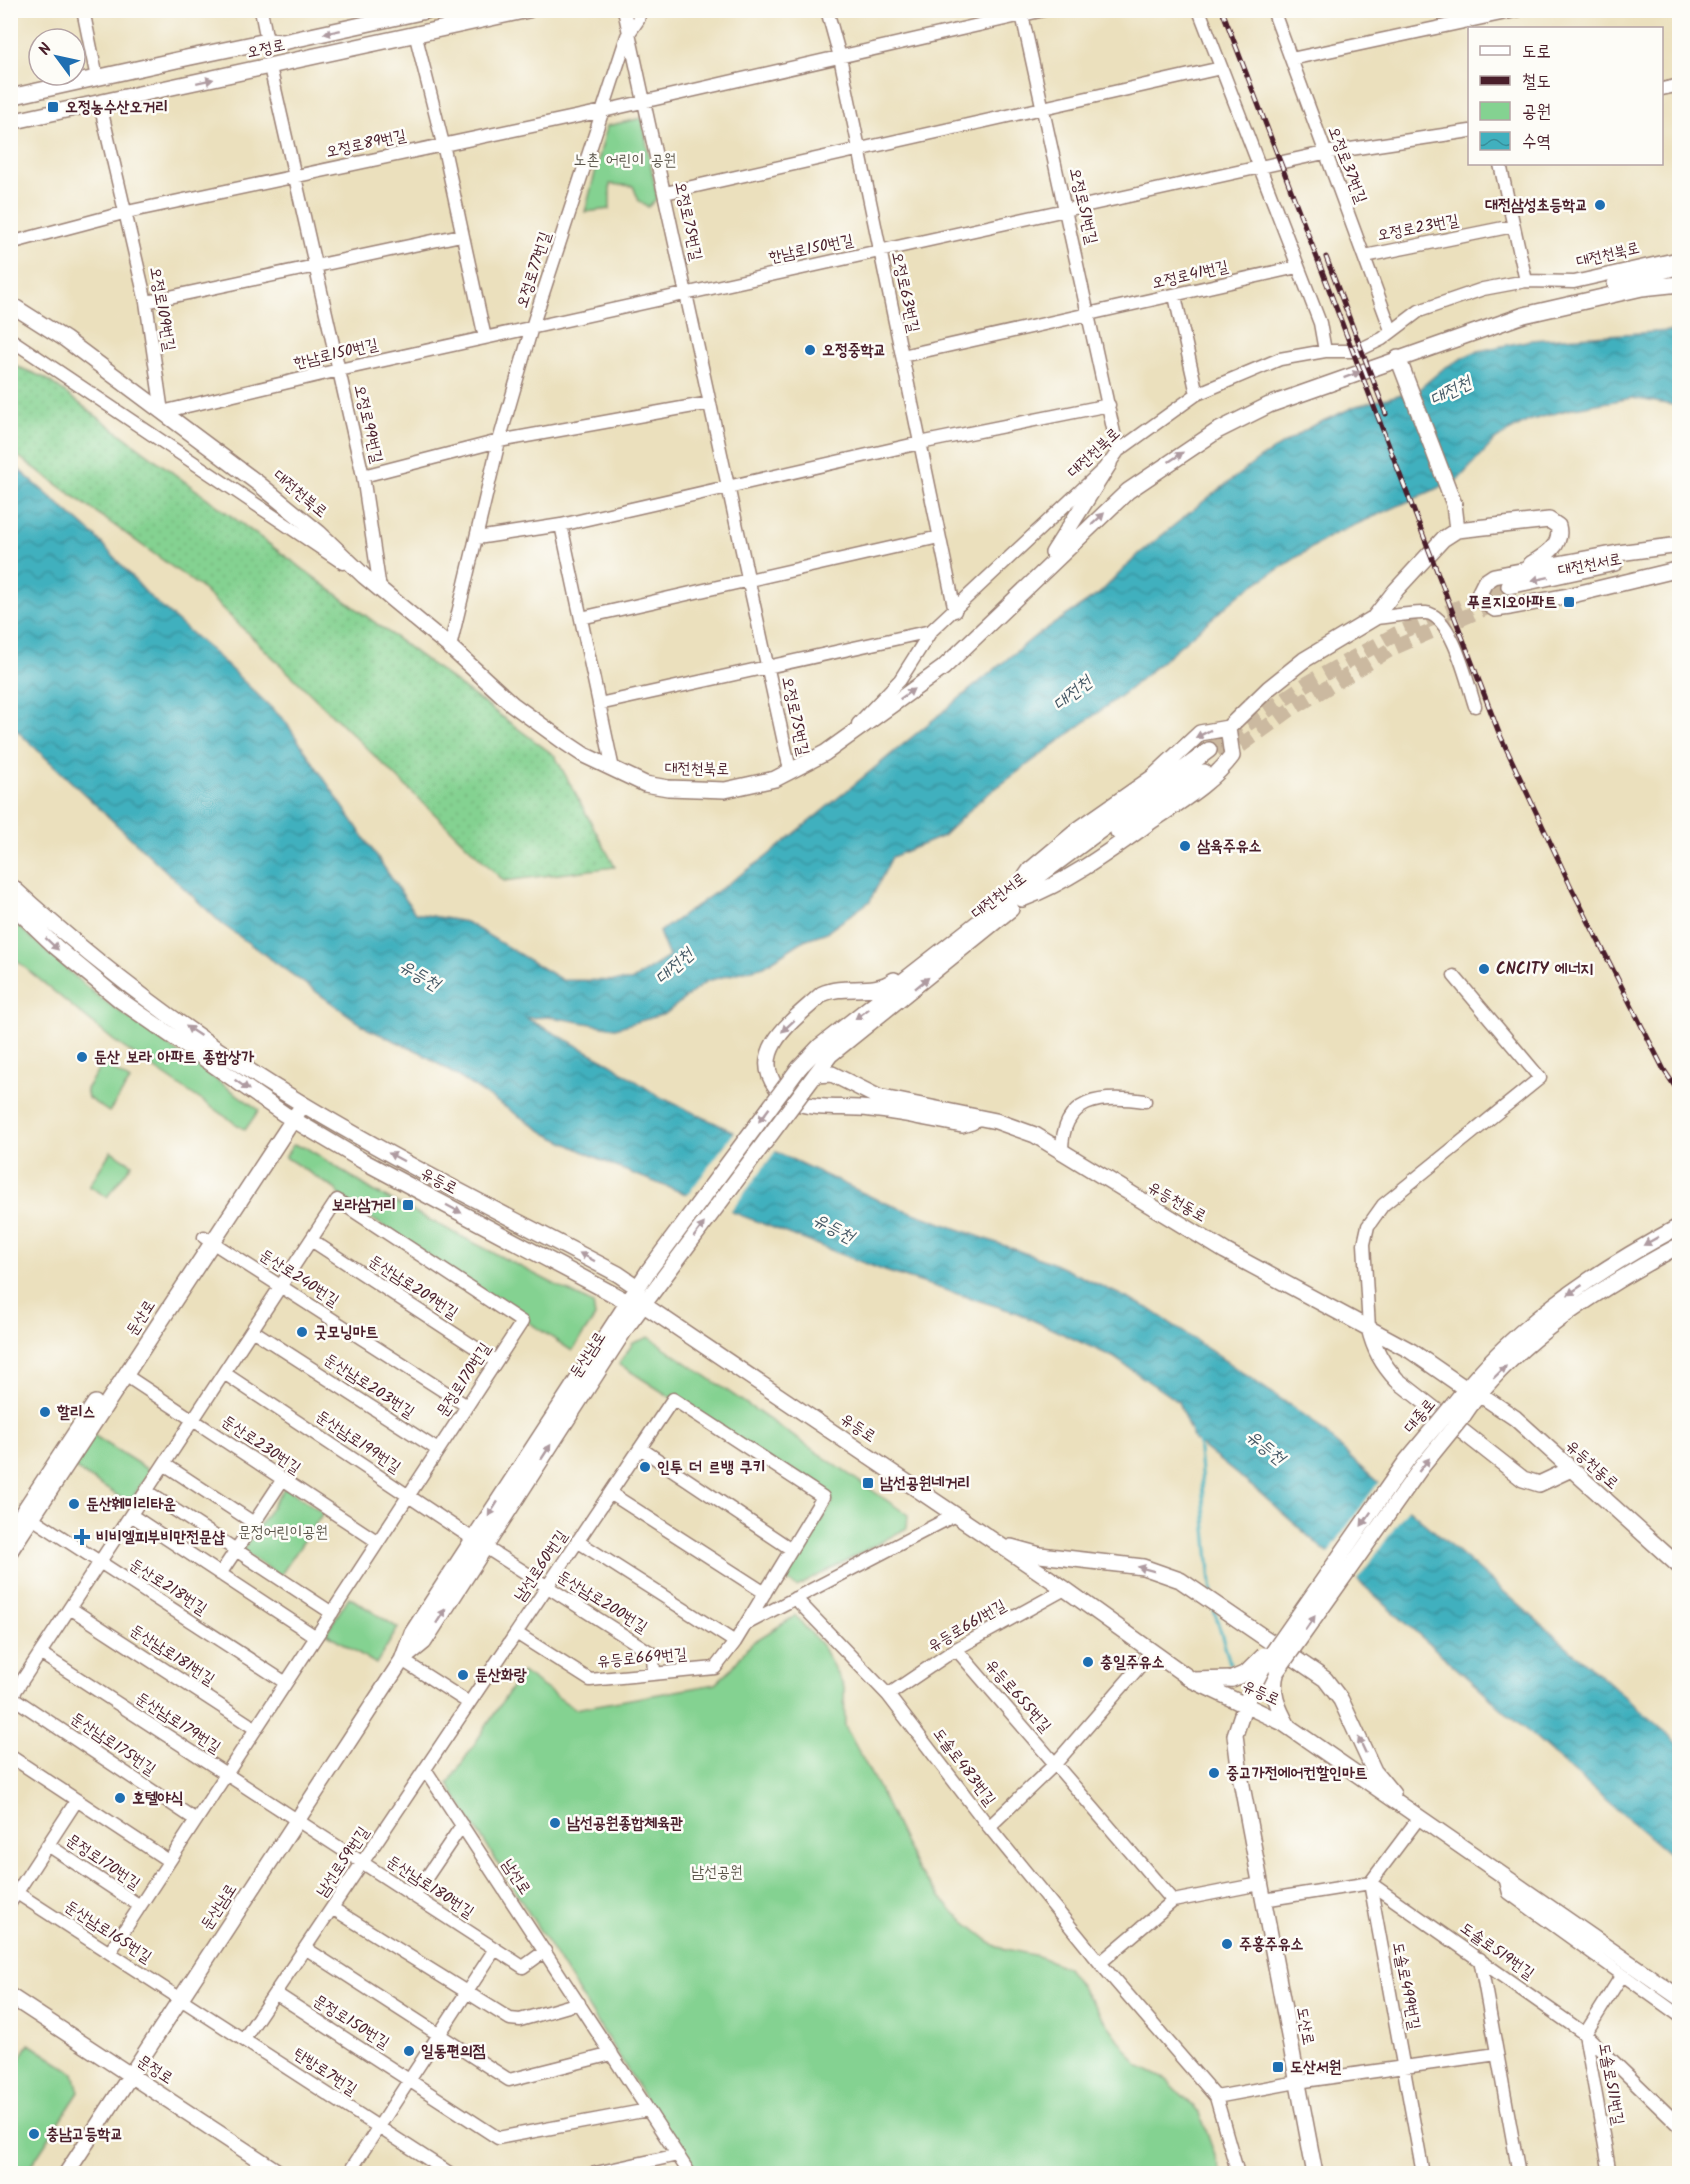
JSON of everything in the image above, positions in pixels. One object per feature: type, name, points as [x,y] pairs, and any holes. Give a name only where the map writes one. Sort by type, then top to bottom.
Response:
[{"type":"main road","name":"오정로","points":[[10,122],[416,37],[528,10]]},
{"type":"main road","name":"오정로","points":[[10,97],[267,42],[283,42],[421,12]]},
{"type":"main road","points":[[1464,334],[1514,312],[1680,266]]},
{"type":"main road","points":[[842,741],[943,668],[1128,491],[1217,430],[1269,405],[1464,334],[1524,315],[1642,288],[1680,284]]},
{"type":"main road","name":"대전천북로","points":[[10,304],[65,339],[219,452],[319,533],[364,576],[450,647],[522,712],[584,755],[645,784],[698,790],[725,790],[775,779],[842,741]]},
{"type":"main road","points":[[1398,358],[1454,504],[1457,530]]},
{"type":"main road","points":[[1040,573],[1108,464]]},
{"type":"main road","points":[[1017,897],[1030,870],[1079,829],[1152,778],[1200,733],[1228,728],[1269,688],[1304,660],[1374,618],[1443,539],[1457,530],[1550,520],[1558,526],[1560,534],[1557,545],[1525,569]]},
{"type":"main road","points":[[1680,547],[1504,598],[1483,602],[1480,592],[1485,582],[1494,576],[1525,569],[1680,547]]},
{"type":"main road","name":"대전천서로","points":[[1504,598],[1680,568]]},
{"type":"main road","points":[[985,1119],[962,1125],[869,1108],[811,1106],[794,1103],[783,1096],[771,1080],[768,1063],[771,1047],[778,1035],[822,994],[830,991],[883,988],[922,957],[947,946],[1017,897],[1046,890],[1094,862],[1193,793],[1232,756],[1228,728]]},
{"type":"main road","name":"대전천서로","points":[[814,1075],[830,1055],[1017,897],[1214,755]]},
{"type":"main road","name":"유등로","points":[[10,885],[117,977],[298,1102],[383,1150],[618,1274],[637,1287]]},
{"type":"main road","name":"유등로","points":[[10,903],[56,947],[120,1000],[288,1117],[363,1161],[628,1302],[644,1305],[1065,1589],[1192,1680],[1248,1698],[1680,1998]]},
{"type":"main road","name":"둔산남로","points":[[66,2174],[402,1660],[424,1642],[479,1543],[649,1270],[799,1068],[820,1046],[947,946]]},
{"type":"main road","points":[[848,1041],[840,1055],[839,1062],[854,1086]]},
{"type":"main road","name":"유등천동로","points":[[814,1075],[832,1074],[878,1097],[985,1119],[1035,1135],[1225,1251],[1411,1351],[1515,1418],[1569,1470],[1680,1568]]},
{"type":"main road","name":"둔산남로","points":[[479,1543],[664,1277],[814,1075]]},
{"type":"main road","name":"둔산로","points":[[10,1532],[208,1240],[298,1102]]},
{"type":"main road","name":"대종로","points":[[1248,1698],[1263,1679],[1277,1671],[1503,1348],[1551,1307],[1623,1257],[1680,1226]]},
{"type":"main road","name":"둔산로","points":[[10,1551],[126,1375],[208,1240]]},
{"type":"main road","name":"대종로","points":[[1472,1391],[1556,1323],[1633,1270],[1680,1245]]},
{"type":"main road","points":[[637,1287],[644,1305]]},
{"type":"main road","points":[[1369,1328],[1379,1356],[1397,1380],[1524,1479],[1539,1484],[1569,1470]]},
{"type":"main road","name":"대종로","points":[[1248,1698],[1264,1665],[1407,1460],[1457,1411]]},
{"type":"main road","points":[[995,1542],[1040,1555],[1143,1568],[1180,1580],[1324,1679],[1341,1700],[1374,1771],[1412,1814]]},
{"type":"main road","points":[[1192,1680],[1232,1679],[1246,1673],[1296,1620]]},
{"type":"main road","points":[[1277,1671],[1273,1682],[1278,1707],[1288,1726]]},
{"type":"main road","name":"도산로","points":[[1248,1698],[1235,1735],[1260,1884],[1315,2174]]},
{"type":"main road","name":"문정로","points":[[10,1996],[280,2174]]},
{"type":"street","points":[[83,10],[97,78]]},
{"type":"street","points":[[261,10],[267,42]]},
{"type":"street","name":"오정로75번길","points":[[624,10],[627,36],[645,99],[790,770]]},
{"type":"street","name":"오정로77번길","points":[[450,647],[499,441],[532,327],[627,36],[638,20],[640,10]]},
{"type":"street","name":"오정로63번길","points":[[828,10],[840,57],[955,611]]},
{"type":"street","points":[[443,144],[603,111],[645,99],[840,57],[1021,13],[1044,10]]},
{"type":"street","points":[[1199,10],[1320,323],[1325,351]]},
{"type":"street","name":"오정로37번길","points":[[1273,10],[1391,330]]},
{"type":"street","points":[[1291,59],[1520,10]]},
{"type":"street","name":"오정로51번길","points":[[1021,13],[1067,210],[1118,451]]},
{"type":"street","points":[[416,37],[443,144],[485,338]]},
{"type":"street","name":"오정로99번길","points":[[270,67],[363,476],[380,589]]},
{"type":"street","points":[[665,193],[1043,106],[1221,68]]},
{"type":"street","points":[[1663,89],[1680,85]]},
{"type":"street","name":"오정로109번길","points":[[100,104],[127,212],[146,302],[162,412]]},
{"type":"street","name":"한남로150번길","points":[[162,412],[339,370],[1324,153],[1468,131]]},
{"type":"street","name":"오정로89번길","points":[[295,176],[443,144]]},
{"type":"street","points":[[1500,165],[1526,281]]},
{"type":"street","points":[[10,243],[127,212],[295,176]]},
{"type":"street","name":"오정로23번길","points":[[1365,256],[1513,226]]},
{"type":"street","points":[[146,302],[315,268],[461,235]]},
{"type":"street","name":"대전천북로","points":[[842,741],[900,680],[931,631],[955,611],[1108,464],[1118,451],[1197,394],[1280,358],[1325,351],[1357,351],[1382,339],[1419,310],[1483,289],[1526,281],[1574,282],[1680,258]]},
{"type":"street","name":"오정로41번길","points":[[1089,313],[1175,296],[1297,267]]},
{"type":"street","points":[[1175,296],[1197,394]]},
{"type":"street","points":[[902,356],[1089,313]]},
{"type":"street","points":[[10,339],[364,576]]},
{"type":"street","points":[[363,476],[499,441],[710,403]]},
{"type":"street","points":[[477,538],[561,525],[920,443],[1109,405]]},
{"type":"street","points":[[239,494],[319,533]]},
{"type":"street","points":[[561,525],[613,770]]},
{"type":"street","points":[[581,618],[939,537]]},
{"type":"street","points":[[1374,618],[1428,613],[1442,620],[1455,646],[1475,706]]},
{"type":"street","name":"오정로75번길","points":[[599,704],[931,631]]},
{"type":"street","points":[[1369,1328],[1364,1244],[1368,1226],[1383,1204],[1540,1078],[1454,976]]},
{"type":"street","points":[[1062,1153],[1062,1135],[1078,1108],[1093,1099],[1113,1097],[1145,1101]]},
{"type":"street","name":"문정로170번길","points":[[11,1698],[337,1200],[522,1322],[110,1952]]},
{"type":"street","name":"둔산로240번길","points":[[208,1240],[467,1406]]},
{"type":"street","name":"둔산남로209번길","points":[[311,1240],[496,1361]]},
{"type":"street","name":"둔산남로203번길","points":[[252,1330],[438,1450]]},
{"type":"street","name":"둔산남로199번길","points":[[224,1373],[479,1543]]},
{"type":"street","name":"둔산로230번길","points":[[126,1375],[378,1542]]},
{"type":"street","name":"남선로60번길","points":[[469,1703],[673,1399],[822,1497]]},
{"type":"street","points":[[640,1448],[791,1550]]},
{"type":"street","points":[[164,1464],[254,1523]]},
{"type":"street","points":[[220,1574],[283,1479]]},
{"type":"street","points":[[146,1491],[332,1613]]},
{"type":"street","points":[[610,1493],[765,1593]]},
{"type":"street","name":"유등로669번길","points":[[516,1633],[590,1680],[715,1668],[735,1642],[822,1497]]},
{"type":"street","points":[[131,1515],[316,1637]]},
{"type":"street","points":[[746,1624],[955,1515]]},
{"type":"street","name":"둔산로218번길","points":[[32,1518],[286,1683]]},
{"type":"street","points":[[577,1541],[735,1642]]},
{"type":"street","name":"둔산남로200번길","points":[[479,1543],[653,1653],[654,1674]]},
{"type":"street","name":"유등로661번길","points":[[888,1695],[956,1649],[1065,1589]]},
{"type":"street","name":"도솔로483번길","points":[[795,1598],[888,1695],[989,1827],[1100,1963],[1216,2097],[1238,2174]]},
{"type":"street","name":"둔산남로181번길","points":[[70,1608],[256,1729]]},
{"type":"street","name":"유등로655번길","points":[[956,1649],[1055,1764]]},
{"type":"street","points":[[989,1827],[1055,1764],[1152,1652]]},
{"type":"street","name":"둔산남로179번길","points":[[40,1653],[297,1821]]},
{"type":"street","points":[[402,1660],[469,1703]]},
{"type":"street","name":"둔산남로175번길","points":[[11,1698],[196,1820]]},
{"type":"street","name":"남선로59번길","points":[[244,2039],[469,1703]]},
{"type":"street","points":[[10,1756],[169,1861]]},
{"type":"street","points":[[1055,1764],[1173,1900]]},
{"type":"street","name":"남선로","points":[[425,1768],[690,2174]]},
{"type":"street","points":[[14,1898],[77,1800]]},
{"type":"street","points":[[1263,1900],[1370,1883],[1412,1814]]},
{"type":"street","name":"둔산남로180번길","points":[[297,1821],[523,1967],[545,1951]]},
{"type":"street","points":[[414,1896],[462,1825]]},
{"type":"street","name":"문정로170번길","points":[[48,1845],[140,1906]]},
{"type":"street","points":[[1505,1877],[1509,1893],[1680,2016]]},
{"type":"street","name":"도솔로519번길","points":[[1370,1883],[1585,2034],[1680,2126]]},
{"type":"street","name":"도솔로499번길","points":[[1370,1883],[1423,2174]]},
{"type":"street","points":[[1100,1963],[1173,1900],[1260,1884]]},
{"type":"street","name":"둔산남로165번길","points":[[14,1898],[110,1952],[181,1998]]},
{"type":"street","points":[[332,1908],[510,2019],[520,2020],[579,2003]]},
{"type":"street","points":[[305,1948],[509,2080],[612,2054]]},
{"type":"street","points":[[348,2174],[495,1949]]},
{"type":"street","points":[[1480,1959],[1519,2174]]},
{"type":"street","name":"도솔로511번길","points":[[1610,2174],[1585,2034],[1622,1975]]},
{"type":"street","name":"문정로150번길","points":[[275,1993],[409,2079]]},
{"type":"street","name":"탄방로7번길","points":[[181,1998],[451,2174]]},
{"type":"street","points":[[1216,2097],[1404,2065],[1497,2054]]},
{"type":"street","points":[[409,2079],[498,2138],[648,2110]]},
{"type":"street","points":[[591,2174],[614,2171],[678,2155]]},
{"type":"green space","name":"노촌 어린이 공원","points":[[642,118],[657,198],[648,207],[639,201],[633,186],[610,184],[610,209],[585,212],[607,126]]},
{"type":"green space","points":[[11,364],[45,378],[555,756],[615,867],[504,881],[200,587],[11,451]]},
{"type":"green space","points":[[10,919],[95,994],[259,1110],[245,1130],[114,1041],[11,956]]},
{"type":"green space","points":[[103,1063],[130,1081],[109,1112],[88,1098],[86,1089]]},
{"type":"green space","points":[[293,1145],[307,1148],[375,1192],[593,1304],[595,1317],[572,1351],[345,1201],[335,1189],[285,1157]]},
{"type":"green space","points":[[111,1151],[132,1164],[107,1197],[89,1186]]},
{"type":"green space","points":[[649,1337],[908,1515],[907,1528],[797,1587],[785,1579],[833,1502],[619,1364],[633,1343]]},
{"type":"green space","points":[[87,1431],[150,1471],[129,1503],[66,1463]]},
{"type":"green space","name":"문정어린이공원","points":[[285,1487],[323,1513],[280,1576],[242,1551]]},
{"type":"green space","points":[[349,1597],[398,1628],[376,1664],[326,1633]]},
{"type":"green space","name":"남선공원","points":[[795,1616],[821,1644],[844,1687],[845,1726],[879,1789],[918,1871],[955,1914],[997,1947],[1038,1956],[1067,1968],[1138,2066],[1167,2080],[1200,2113],[1221,2173],[692,2173],[448,1784],[522,1672],[575,1709],[715,1684],[732,1668],[750,1644]]},
{"type":"green space","name":"충남고등학교","points":[[29,2044],[74,2073],[79,2092],[26,2173],[11,2173],[11,2057],[18,2062]]},
{"type":"water","points":[[1679,332],[1679,406],[1632,398],[1574,408],[1528,421],[1496,439],[1459,479],[1330,536],[1244,591],[1128,690],[980,800],[943,836],[892,857],[870,901],[827,932],[804,940],[764,966],[707,981],[665,1014],[615,1028],[551,1017],[526,1018],[611,1064],[658,1096],[880,1201],[1050,1262],[1148,1308],[1313,1421],[1358,1465],[1679,1744],[1679,1862],[1572,1771],[1260,1493],[1194,1440],[1178,1402],[1113,1357],[1015,1312],[885,1271],[616,1167],[547,1134],[420,1052],[368,1029],[222,924],[11,725],[10,462],[95,536],[150,597],[217,656],[285,721],[415,913],[466,922],[562,980],[631,981],[669,957],[659,932],[766,857],[1034,637],[1099,594],[1139,554],[1259,459],[1312,426],[1356,406],[1418,390],[1444,368],[1474,352],[1531,340]]},
{"type":"pier","points":[[736,1130],[777,1149],[729,1214],[686,1197]]},
{"type":"pier","points":[[1380,1480],[1410,1506],[1356,1582],[1327,1555]]},
{"type":"waterway","points":[[1198,1440],[1212,1595]]},
{"type":"waterway","points":[[1214,1610],[1230,1663]]},
{"type":"tunnel","points":[[1209,750],[1308,683],[1396,634],[1509,586]]},
{"type":"tunnel","points":[[1222,759],[1290,710],[1393,648],[1507,599]]},
{"type":"railway","points":[[1222,10],[1499,733],[1572,889],[1664,1070],[1680,1094]]},
{"type":"railway","points":[[1326,257],[1386,414]]},
{"type":"place","name":"오정농수산오거리","points":[[53,107]]},
{"type":"place","name":"대전삼성초등학교","points":[[1600,205]]},
{"type":"place","name":"오정중학교","points":[[810,350]]},
{"type":"place","name":"푸르지오아파트","points":[[1569,602]]},
{"type":"place","name":"삼육주유소","points":[[1185,846]]},
{"type":"place","name":"CNCITY 에너지","points":[[1484,969]]},
{"type":"place","name":"둔산 보라 아파트 종합상가","points":[[82,1057]]},
{"type":"place","name":"보라삼거리","points":[[408,1205]]},
{"type":"place","name":"굿모닝마트","points":[[302,1332]]},
{"type":"place","name":"할리스","points":[[45,1412]]},
{"type":"place","name":"인투 더 르뱅 쿠키","points":[[645,1467]]},
{"type":"place","name":"남선공원네거리","points":[[868,1483]]},
{"type":"place","name":"둔산훼미리타운","points":[[74,1504]]},
{"type":"place","name":"비비엘피부비만전문샵","points":[[82,1537]]},
{"type":"place","name":"충일주유소","points":[[1088,1662]]},
{"type":"place","name":"둔산화랑","points":[[463,1675]]},
{"type":"place","name":"중고가전에어컨할인마트","points":[[1214,1773]]},
{"type":"place","name":"호텔야식","points":[[120,1798]]},
{"type":"place","name":"남선공원종합체육관","points":[[555,1823]]},
{"type":"place","name":"주홍주유소","points":[[1227,1944]]},
{"type":"place","name":"일동편의점","points":[[409,2051]]},
{"type":"place","name":"도산서원","points":[[1278,2067]]},
{"type":"place","name":"충남고등학교","points":[[34,2134]]},
{"type":"water label","name":"대전천","points":[[1451,392]]},
{"type":"water label","name":"대전천","points":[[1073,694]]},
{"type":"water label","name":"대전천","points":[[675,967]]},
{"type":"water label","name":"유등천","points":[[419,976]]},
{"type":"water label","name":"유등천","points":[[833,1229]]},
{"type":"water label","name":"유등천","points":[[1265,1448]]}]
